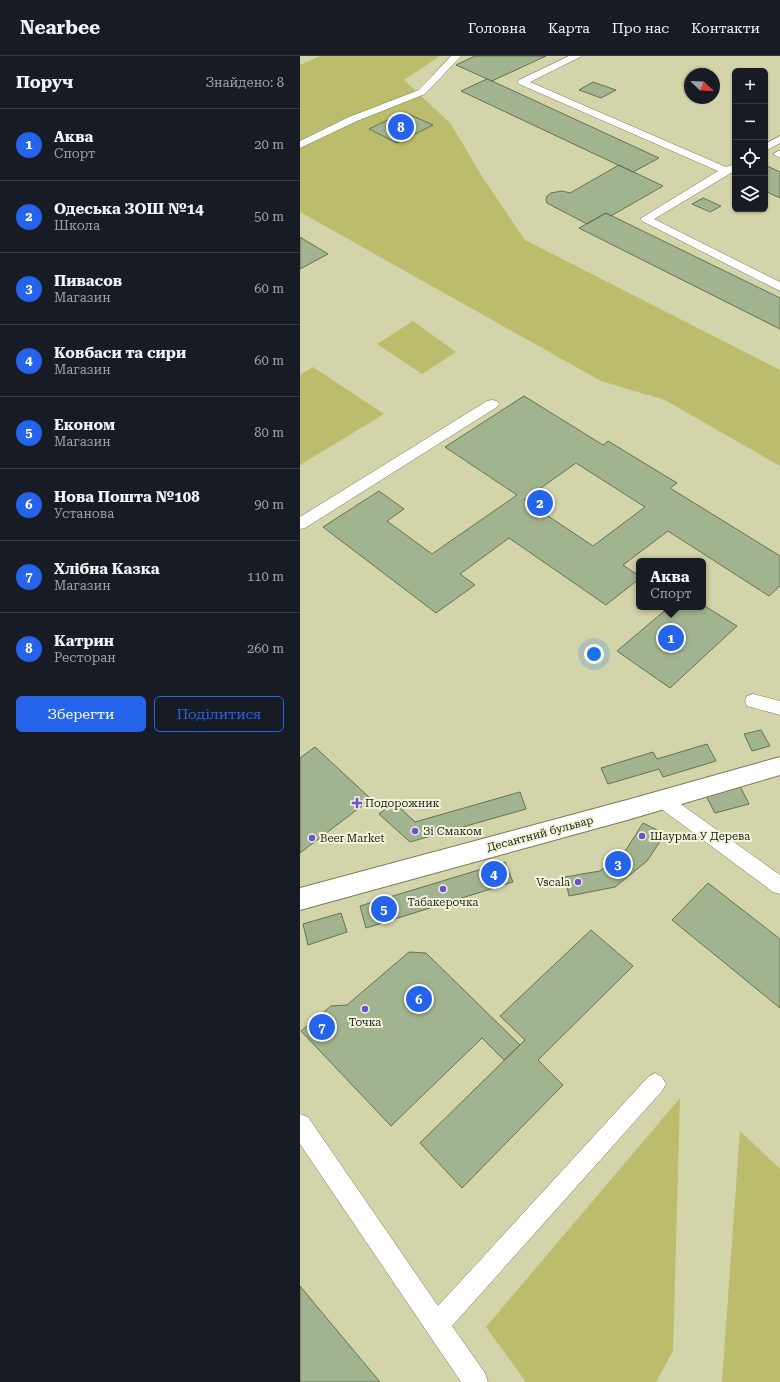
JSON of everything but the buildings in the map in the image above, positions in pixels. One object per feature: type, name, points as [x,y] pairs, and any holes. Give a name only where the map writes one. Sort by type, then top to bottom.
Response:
[{"type":"street","name":"Десантний бульвар","points":[[300,899],[662,800],[780,766]]},
{"type":"lane","points":[[300,145],[353,119],[422,92],[456,56]]},
{"type":"lane","points":[[577,56],[522,82],[731,168]]},
{"type":"lane","points":[[768,146],[780,139]]},
{"type":"lane","points":[[731,168],[646,219],[780,287]]},
{"type":"lane","points":[[300,524],[492,404]]},
{"type":"lane","points":[[753,701],[780,708]]},
{"type":"lane","points":[[662,800],[780,886]]},
{"type":"lane","points":[[437,1325],[655,1084]]},
{"type":"lane","points":[[300,1125],[476,1382]]},
{"type":"shaded area","points":[[320,56],[440,56],[404,80],[451,124],[483,178],[525,240],[780,370],[780,466],[665,400],[601,381],[300,212],[300,65]]},
{"type":"shaded area","points":[[413,321],[456,352],[422,374],[377,344]]},
{"type":"shaded area","points":[[313,367],[384,414],[300,465],[300,375]]},
{"type":"shaded area","points":[[680,1098],[673,1351],[656,1382],[526,1382],[486,1327]]},
{"type":"shaded area","points":[[740,1131],[780,1169],[780,1382],[722,1382]]},
{"type":"place","name":"Катрин","points":[[401,127]]},
{"type":"place","name":"Одеська ЗОШ №14","points":[[540,503]]},
{"type":"place","name":"Аква","points":[[671,638]]},
{"type":"place","name":"Подорожник","points":[[357,803]]},
{"type":"place","name":"Зі Смаком","points":[[415,831]]},
{"type":"place","name":"Шаурма У Дерева","points":[[642,836]]},
{"type":"place","name":"Beer Market","points":[[312,838]]},
{"type":"place","name":"Пивасов","points":[[618,864]]},
{"type":"place","name":"Ковбаси та сири","points":[[494,874]]},
{"type":"place","name":"Vscala","points":[[578,882]]},
{"type":"place","name":"Табакерочка","points":[[443,889]]},
{"type":"place","name":"Економ","points":[[384,909]]},
{"type":"place","name":"Нова Пошта №108","points":[[419,999]]},
{"type":"place","name":"Точка","points":[[365,1009]]},
{"type":"place","name":"Хлiбна Казка","points":[[322,1027]]}]
